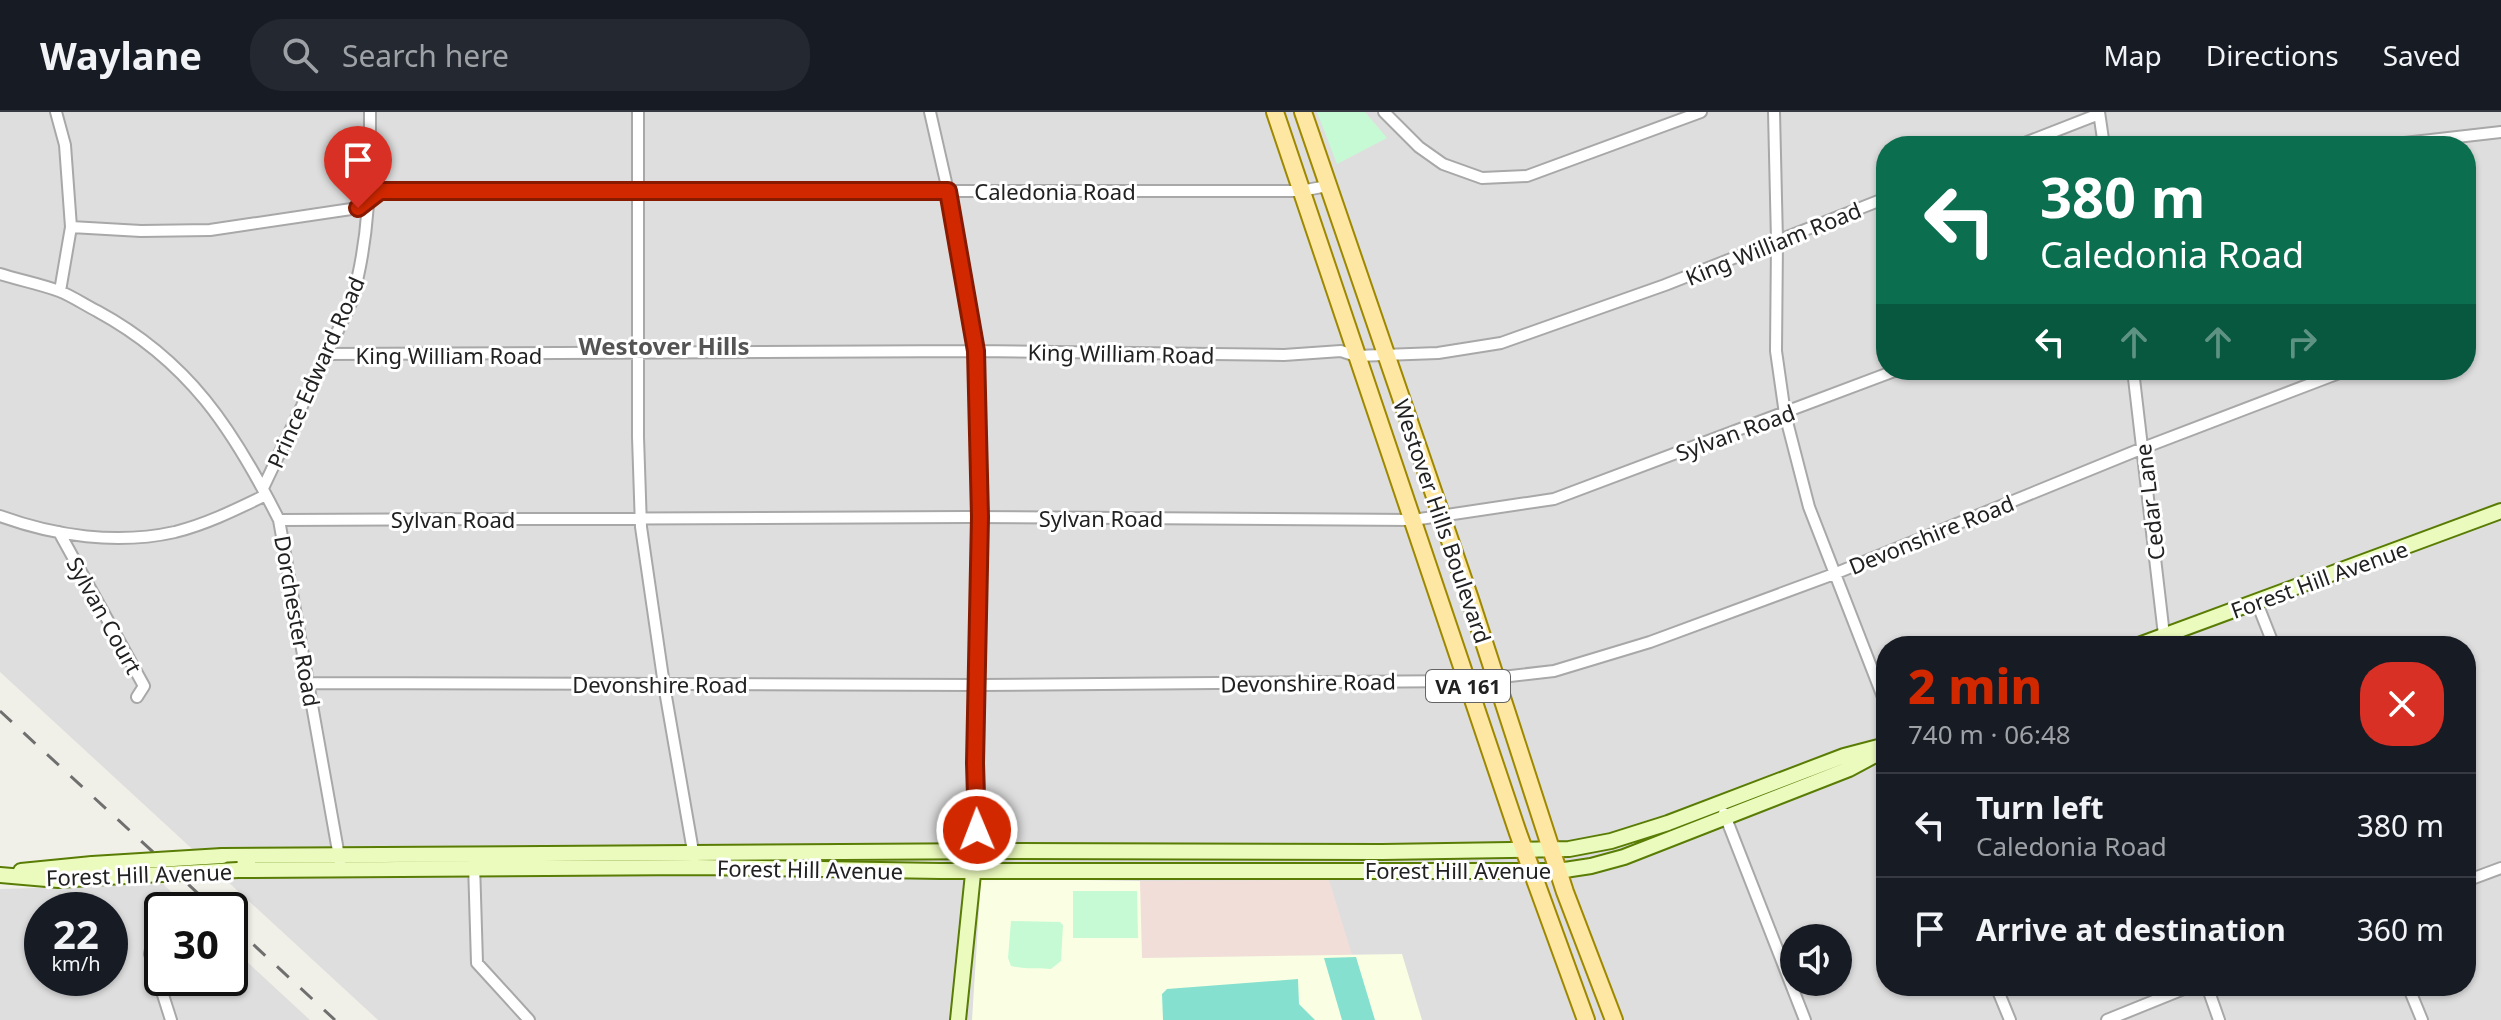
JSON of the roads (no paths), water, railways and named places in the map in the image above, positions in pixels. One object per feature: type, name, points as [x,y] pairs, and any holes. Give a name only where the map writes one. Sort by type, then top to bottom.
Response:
[{"type":"main road","name":"Westover Hills Boulevard","points":[[1275,112],[1466,681],[1586,1020]]},
{"type":"main road","name":"Westover Hills Boulevard","points":[[1303,112],[1387,354],[1558,871],[1614,1020]]},
{"type":"main road","name":"Forest Hill Avenue","points":[[2164,635],[2501,511]]},
{"type":"main road","name":"Forest Hill Avenue","points":[[0,875],[92,864],[222,856],[340,861],[474,861],[694,860],[975,851],[1551,850],[1611,841],[1723,811],[1849,769],[1876,753]]},
{"type":"main road","name":"Forest Hill Avenue","points":[[694,860],[973,871],[1558,871],[1606,863],[1723,811]]},
{"type":"main road","points":[[958,1020],[975,851]]},
{"type":"main road","name":"Forest Hill Avenue","points":[[0,875],[58,880],[340,861]]},
{"type":"street","points":[[56,112],[65,145],[71,227],[60,291]]},
{"type":"street","name":"Prince Edward Road","points":[[265,492],[351,303],[361,271],[370,199],[370,112]]},
{"type":"street","points":[[638,112],[641,518],[664,685],[694,860]]},
{"type":"street","points":[[930,112],[948,191],[976,351],[980,517],[975,851]]},
{"type":"street","points":[[1384,112],[1419,147],[1443,164],[1482,178],[1527,176],[1701,112]]},
{"type":"street","points":[[1774,112],[1776,351],[1785,414],[1809,507],[1876,680]]},
{"type":"street","points":[[2042,136],[2099,113],[2102,136]]},
{"type":"street","points":[[2466,136],[2501,132]]},
{"type":"street","name":"Caledonia Road","points":[[71,227],[141,231],[210,230],[358,208],[380,191],[1301,191],[1327,186]]},
{"type":"street","name":"King William Road","points":[[327,354],[639,355],[976,351],[1284,355],[1341,351],[1356,356],[1438,353],[1501,343],[1665,285],[1876,202]]},
{"type":"street","name":"Dorchester Road","points":[[0,274],[60,291],[129,329],[165,357],[201,393],[222,421],[265,492],[279,520],[340,861]]},
{"type":"street","name":"Sylvan Road","points":[[279,520],[980,517],[1413,520],[1554,499],[1876,378]]},
{"type":"street","name":"Cedar Lane","points":[[2134,380],[2164,635]]},
{"type":"street","name":"Devonshire Road","points":[[308,683],[978,685],[1466,681],[1554,671],[1650,642],[1834,574],[2311,380]]},
{"type":"street","points":[[0,516],[59,532],[96,538],[145,536],[175,532],[209,521],[265,492]]},
{"type":"street","name":"Sylvan Court","points":[[59,532],[144,686],[137,697]]},
{"type":"street","points":[[2257,603],[2270,636]]},
{"type":"street","points":[[1723,811],[1805,1020]]},
{"type":"street","points":[[474,861],[477,963],[529,1020]]},
{"type":"street","points":[[2476,877],[2501,868]]},
{"type":"street","points":[[163,996],[171,1020]]},
{"type":"street","points":[[2000,996],[2010,1020]]},
{"type":"street","points":[[2107,1020],[2166,996]]},
{"type":"street","points":[[2211,996],[2219,1020]]},
{"type":"street","points":[[2412,996],[2422,1020]]},
{"type":"railway","points":[[0,711],[196,892]]},
{"type":"railway","points":[[248,940],[335,1020]]},
{"type":"district","name":"Westover Hills","points":[[664,345]]}]
